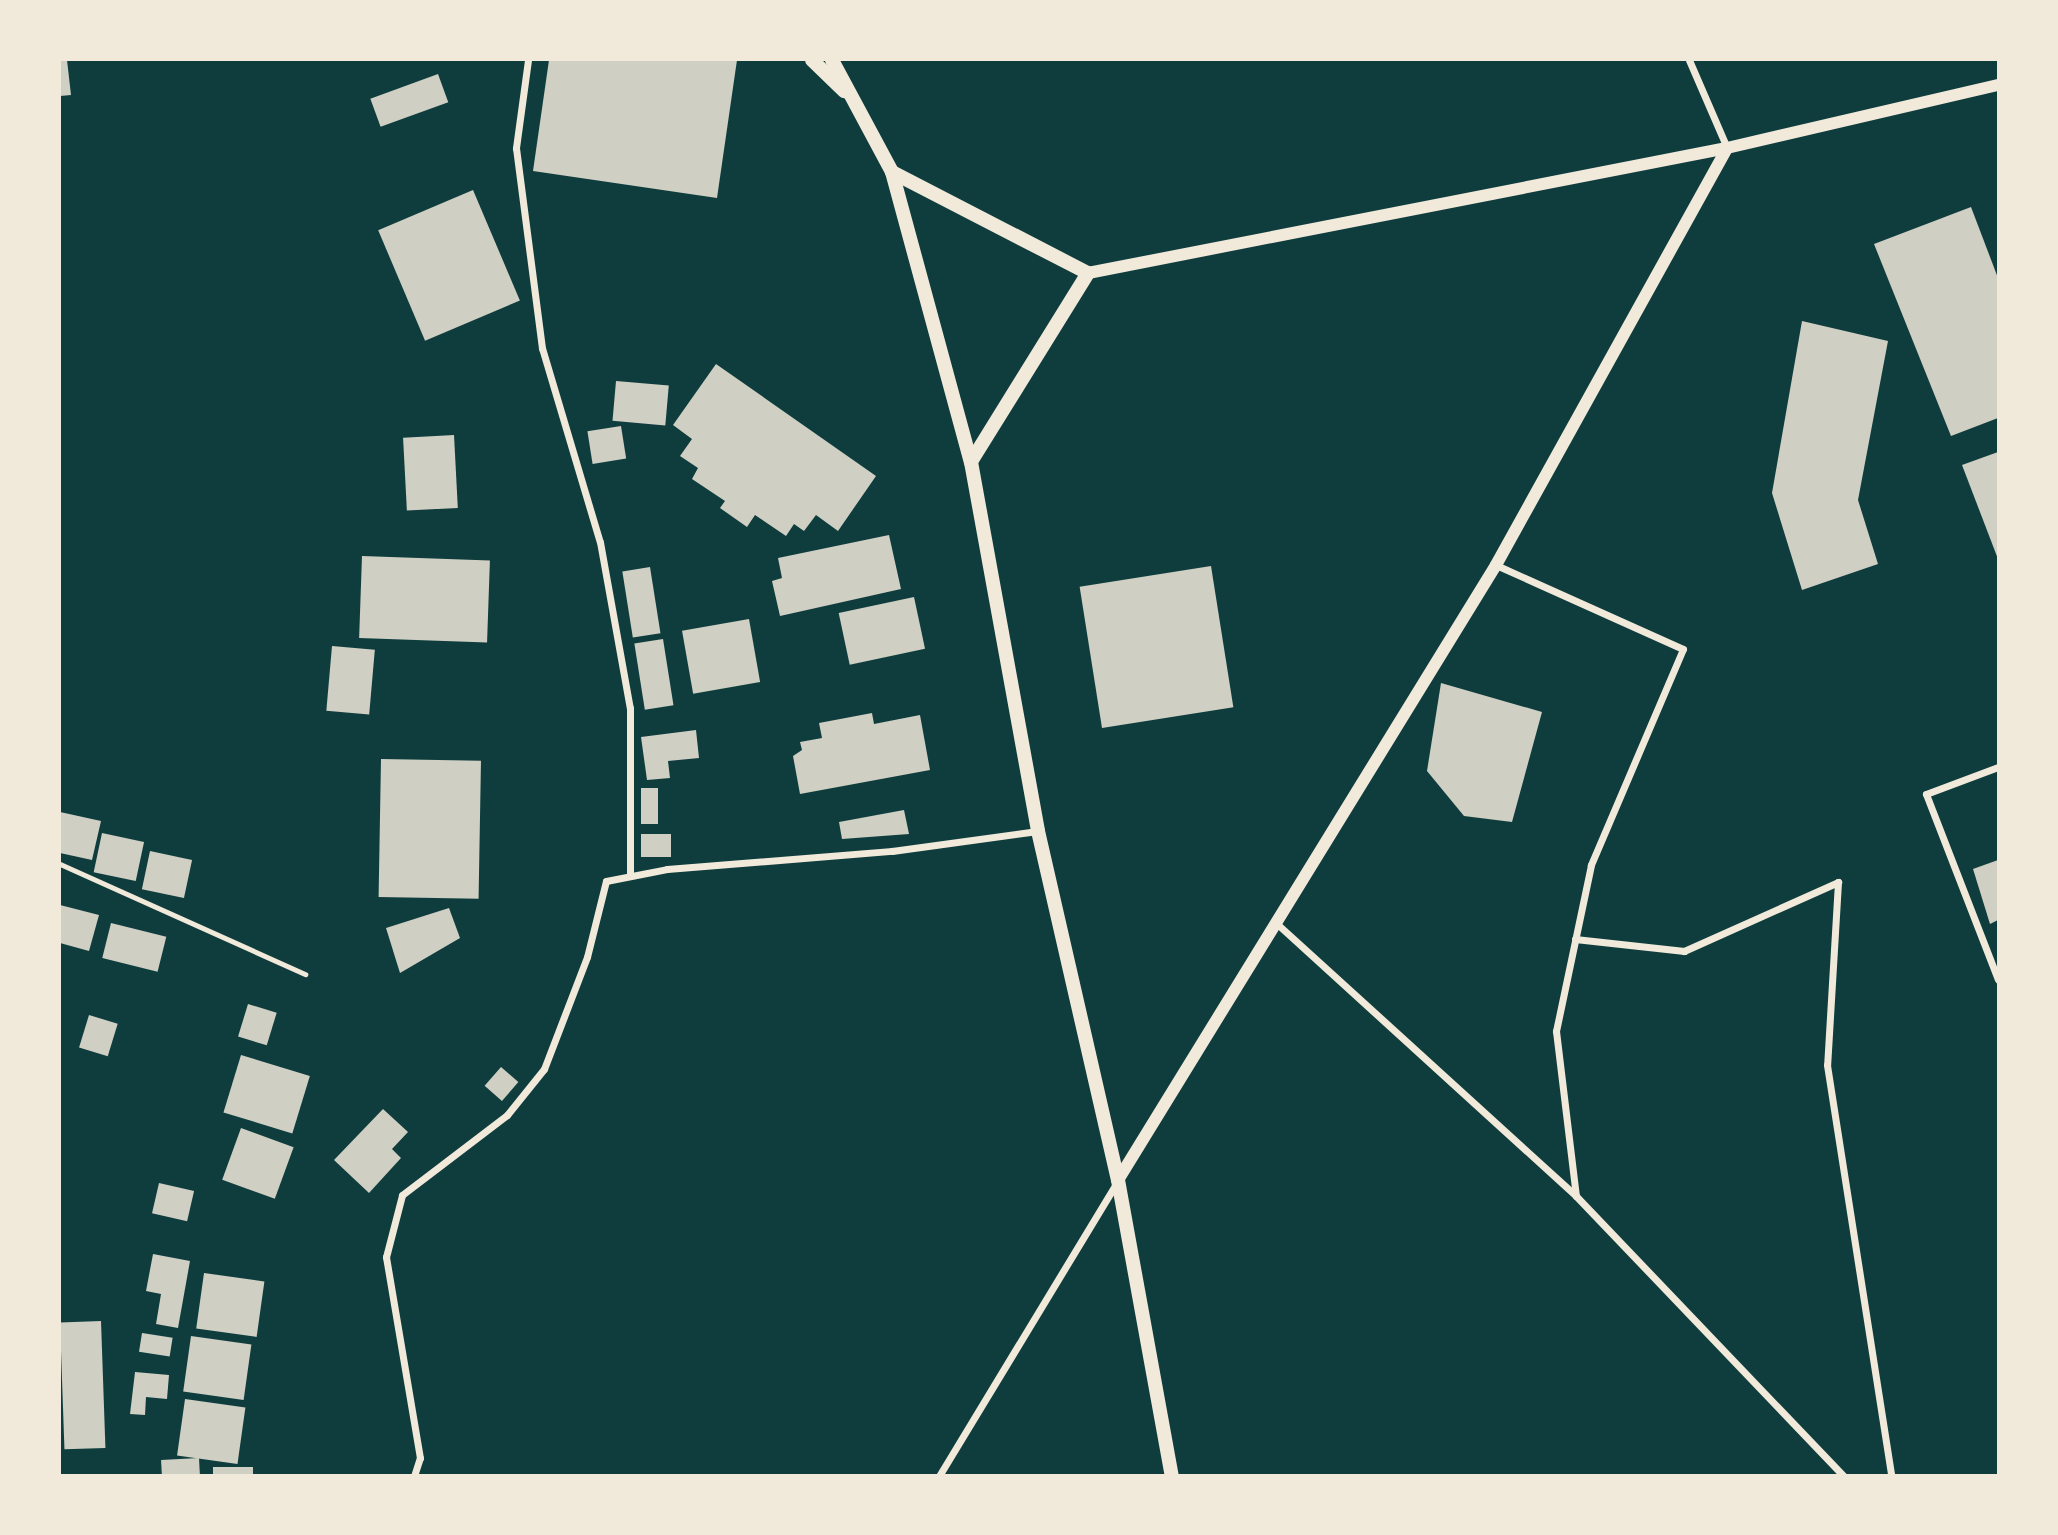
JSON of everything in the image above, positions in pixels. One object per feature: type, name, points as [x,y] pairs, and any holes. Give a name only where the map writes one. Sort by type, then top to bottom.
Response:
[{"type":"main road","points":[[812,60],[857,104]]},
{"type":"main road","points":[[832,60],[892,172],[971,462],[1038,831],[1118,1180],[1172,1475]]},
{"type":"main road","points":[[892,172],[1088,272],[971,462]]},
{"type":"street","points":[[528,60],[516,148],[542,348],[600,542],[629,708],[630,876]]},
{"type":"street","points":[[1689,60],[1727,148]]},
{"type":"street","points":[[1088,272],[1727,148],[1998,85]]},
{"type":"street","points":[[939,1475],[1274,922],[1496,565],[1727,148]]},
{"type":"street","points":[[1496,565],[1683,649],[1591,865],[1556,1031],[1576,1196]]},
{"type":"street","points":[[1998,767],[1926,794],[1998,980]]},
{"type":"street","points":[[414,1475],[420,1458],[386,1257],[402,1195],[507,1115],[544,1069],[587,957],[606,881],[630,876],[1038,831]]},
{"type":"street","points":[[1575,939],[1684,951],[1839,882],[1826,1065],[1891,1475]]},
{"type":"street","points":[[1274,922],[1576,1196],[1844,1475]]},
{"type":"lane","points":[[60,864],[305,974]]},
{"type":"building","points":[[60,60],[67,60],[71,95],[60,96]]},
{"type":"building","points":[[549,60],[737,60],[717,198],[533,171]]},
{"type":"building","points":[[438,74],[448,102],[381,127],[370,99]]},
{"type":"building","points":[[473,190],[520,300],[425,341],[378,230]]},
{"type":"building","points":[[1971,207],[1998,278],[1998,418],[1951,436],[1874,244]]},
{"type":"building","points":[[1802,321],[1888,341],[1858,500],[1878,564],[1802,590],[1772,493]]},
{"type":"building","points":[[716,364],[876,476],[838,531],[816,515],[804,531],[794,524],[786,536],[755,515],[747,527],[720,508],[725,501],[692,479],[698,468],[680,456],[692,439],[673,425]]},
{"type":"building","points":[[616,381],[669,386],[665,425],[613,421]]},
{"type":"building","points":[[621,426],[626,459],[593,464],[587,431]]},
{"type":"building","points":[[454,435],[458,508],[407,511],[403,438]]},
{"type":"building","points":[[1998,452],[1998,559],[1962,465]]},
{"type":"building","points":[[889,535],[901,589],[780,616],[772,581],[782,578],[778,558]]},
{"type":"building","points":[[362,556],[490,560],[487,642],[359,638]]},
{"type":"building","points":[[1211,566],[1233,707],[1102,728],[1080,587]]},
{"type":"building","points":[[650,567],[660,633],[633,638],[622,571]]},
{"type":"building","points":[[914,597],[925,649],[850,665],[839,613]]},
{"type":"building","points":[[749,619],[760,682],[693,694],[682,631]]},
{"type":"building","points":[[663,639],[673,705],[645,710],[634,644]]},
{"type":"building","points":[[332,646],[375,650],[369,715],[326,711]]},
{"type":"building","points":[[1441,683],[1542,712],[1512,822],[1464,816],[1427,771]]},
{"type":"building","points":[[872,713],[874,724],[920,715],[930,770],[800,794],[793,756],[802,750],[800,742],[822,738],[819,723]]},
{"type":"building","points":[[696,730],[699,758],[668,761],[670,778],[647,780],[641,737]]},
{"type":"building","points":[[381,759],[481,761],[479,899],[379,897]]},
{"type":"building","points":[[641,788],[658,788],[658,824],[641,824]]},
{"type":"building","points":[[904,810],[909,834],[842,839],[839,822]]},
{"type":"building","points":[[60,812],[101,821],[92,860],[60,853]]},
{"type":"building","points":[[102,833],[144,842],[136,881],[94,872]]},
{"type":"building","points":[[641,834],[671,834],[671,857],[641,857]]},
{"type":"building","points":[[150,851],[192,860],[184,898],[142,889]]},
{"type":"building","points":[[1998,860],[1998,920],[1990,924],[1973,869]]},
{"type":"building","points":[[60,905],[99,915],[89,951],[60,943]]},
{"type":"building","points":[[449,908],[460,938],[400,973],[386,928]]},
{"type":"building","points":[[111,923],[166,937],[158,972],[102,958]]},
{"type":"building","points":[[248,1004],[277,1013],[267,1045],[238,1037]]},
{"type":"building","points":[[89,1015],[118,1024],[108,1056],[79,1048]]},
{"type":"building","points":[[241,1055],[310,1076],[292,1133],[223,1112]]},
{"type":"building","points":[[501,1067],[518,1082],[502,1101],[485,1086]]},
{"type":"building","points":[[383,1109],[408,1132],[392,1149],[401,1158],[369,1193],[334,1160]]},
{"type":"building","points":[[241,1128],[294,1147],[275,1199],[222,1180]]},
{"type":"building","points":[[159,1183],[194,1191],[187,1221],[152,1213]]},
{"type":"building","points":[[153,1254],[190,1261],[178,1328],[156,1324],[161,1294],[146,1291]]},
{"type":"building","points":[[204,1273],[264,1281],[257,1337],[196,1328]]},
{"type":"building","points":[[101,1321],[105,1448],[64,1449],[60,1322]]},
{"type":"building","points":[[142,1333],[173,1338],[170,1357],[139,1352]]},
{"type":"building","points":[[191,1336],[251,1344],[244,1400],[183,1391]]},
{"type":"building","points":[[135,1372],[169,1375],[167,1399],[146,1397],[145,1415],[130,1414]]},
{"type":"building","points":[[185,1399],[245,1407],[237,1464],[177,1455]]},
{"type":"building","points":[[199,1458],[200,1475],[162,1476],[161,1460]]},
{"type":"building","points":[[213,1467],[253,1467],[253,1475],[213,1475]]}]
